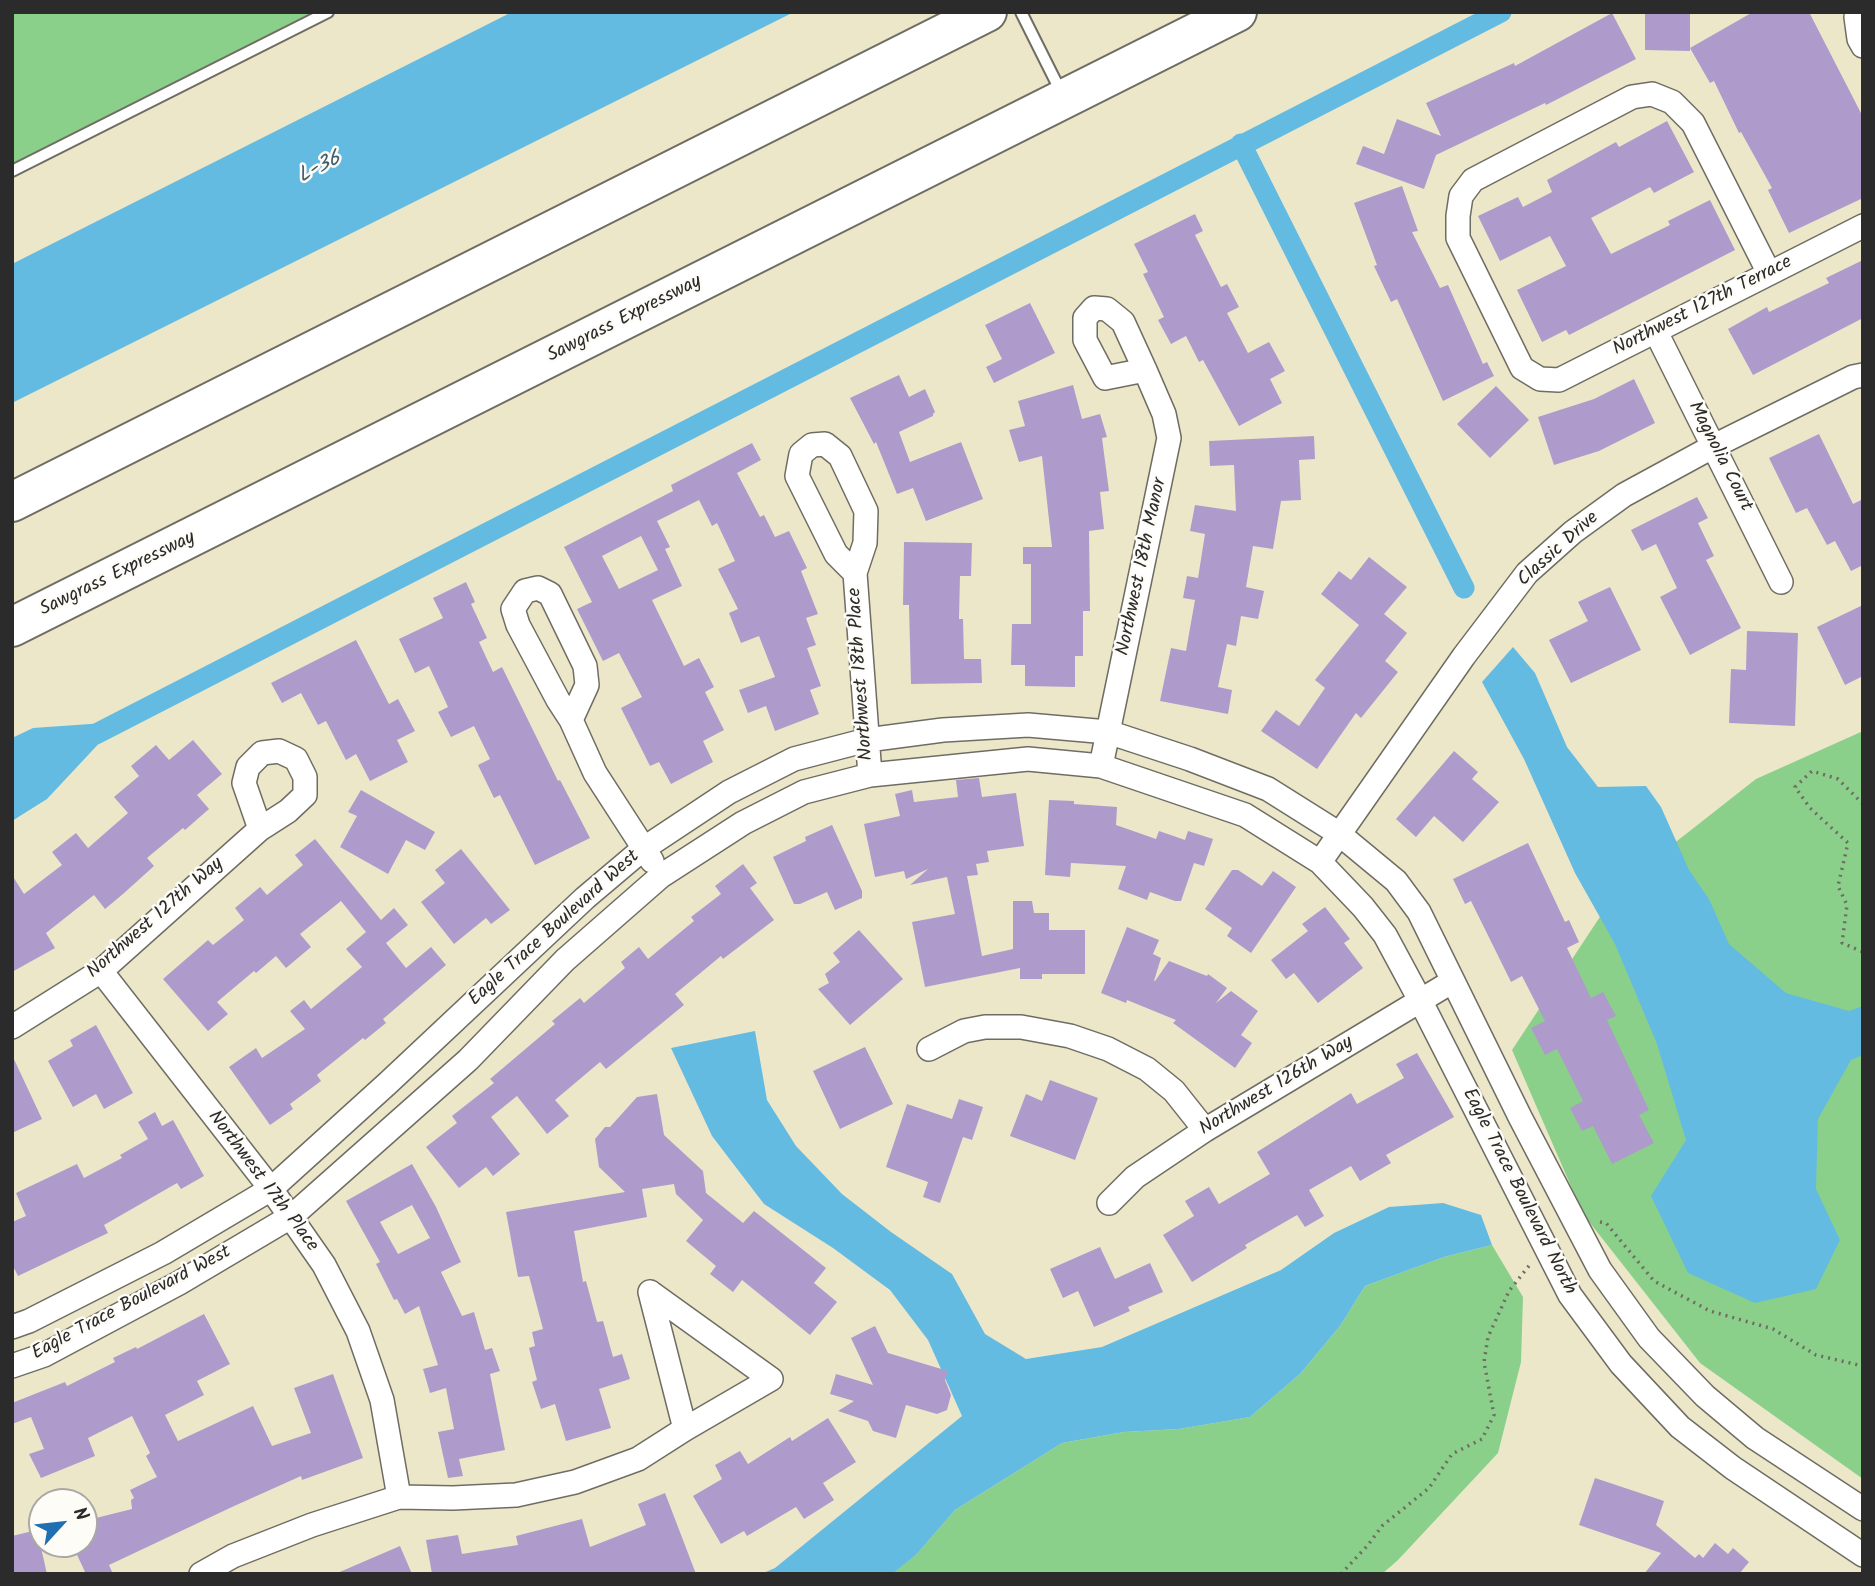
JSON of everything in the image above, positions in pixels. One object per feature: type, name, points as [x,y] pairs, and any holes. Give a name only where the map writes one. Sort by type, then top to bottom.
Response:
[{"type":"highway","points":[[12,502],[987,12]]},
{"type":"highway","name":"Sawgrass Expressway","points":[[12,627],[1237,12]]},
{"type":"street","points":[[1859,12],[1856,17],[1859,39],[1863,46]]},
{"type":"street","name":"Northwest 127th Terrace","points":[[1769,272],[1693,123],[1672,102],[1652,94],[1632,97],[1473,180],[1461,196],[1458,238],[1522,368],[1540,379],[1559,380],[1863,226]]},
{"type":"street","name":"Magnolia Court","points":[[1656,332],[1781,582]]},
{"type":"street","name":"Northwest 18th Manor","points":[[1101,766],[1169,438],[1164,414],[1145,370]]},
{"type":"street","name":"Classic Drive","points":[[1320,862],[1338,832],[1464,656],[1527,573],[1573,532],[1624,495],[1713,446],[1853,377],[1863,375]]},
{"type":"street","name":"Northwest 18th Place","points":[[855,573],[836,554],[796,476],[801,454],[813,445],[825,444],[840,456],[866,511],[865,543],[855,573],[870,775]]},
{"type":"street","points":[[571,720],[587,685],[585,666],[550,594],[538,588],[525,591],[513,610],[518,625],[571,720],[594,773],[661,876]]},
{"type":"street","name":"Eagle Trace Boulevard West","points":[[12,1327],[163,1253],[271,1189],[585,898],[643,849],[729,792],[794,759],[867,740],[943,730],[1028,725],[1108,732],[1268,789],[1338,832],[1396,881],[1419,912],[1453,981]]},
{"type":"street","name":"Eagle Trace Boulevard West","points":[[12,1366],[44,1355],[69,1342],[179,1283],[292,1216],[468,1060],[565,960],[661,876],[743,823],[804,792],[870,775],[1028,759],[1101,766],[1245,815],[1320,862],[1363,907],[1385,935],[1420,1000]]},
{"type":"street","name":"Northwest 127th Way","points":[[12,1027],[101,971],[260,829]]},
{"type":"street","name":"Northwest 17th Place","points":[[101,971],[292,1216],[324,1265],[358,1331],[382,1400],[399,1497]]},
{"type":"street","name":"Northwest 126th Way","points":[[1109,1203],[1135,1177],[1205,1130],[1453,981]]},
{"type":"street","name":"Eagle Trace Boulevard North","points":[[1453,981],[1600,1270],[1649,1338],[1705,1396],[1755,1438],[1863,1509]]},
{"type":"street","name":"Eagle Trace Boulevard North","points":[[1420,1000],[1570,1295],[1621,1364],[1680,1427],[1733,1468],[1863,1555]]},
{"type":"street","points":[[929,1049],[964,1031],[985,1027],[1021,1027],[1070,1037],[1108,1049],[1147,1069],[1174,1091],[1205,1130]]},
{"type":"street","points":[[201,1574],[233,1556],[312,1525],[399,1497],[516,1495],[575,1482],[638,1459],[771,1379],[650,1292],[685,1429]]},
{"type":"lane","points":[[12,171],[328,12]]},
{"type":"lane","points":[[1021,12],[1065,99]]},
{"type":"path","points":[[1863,804],[1838,779],[1812,771],[1795,787],[1810,808],[1847,843],[1838,886],[1847,905],[1842,943],[1863,952]]},
{"type":"path","points":[[1578,1228],[1597,1221],[1606,1223],[1654,1281],[1710,1311],[1773,1329],[1816,1355],[1863,1366]]},
{"type":"path","points":[[1340,1574],[1368,1545],[1381,1526],[1429,1488],[1452,1454],[1482,1439],[1494,1415],[1485,1362],[1488,1337],[1509,1292],[1545,1245]]},
{"type":"green space","points":[[12,12],[328,12],[12,171]]},
{"type":"green space","points":[[1863,731],[1863,1479],[1700,1363],[1583,1214],[1512,1050],[1621,885],[1756,779]]},
{"type":"green space","points":[[1492,1245],[1523,1297],[1521,1362],[1498,1453],[1382,1574],[891,1574],[916,1555],[955,1510],[1062,1443],[1124,1432],[1179,1429],[1250,1417],[1300,1374],[1340,1326],[1365,1286],[1444,1257]]},
{"type":"water","name":"L-36","points":[[512,12],[794,12],[12,403],[12,264]]},
{"type":"water","points":[[1513,647],[1535,673],[1567,747],[1598,787],[1646,786],[1661,807],[1689,870],[1709,899],[1729,944],[1786,993],[1849,1011],[1863,1006],[1863,1055],[1851,1060],[1818,1119],[1816,1189],[1840,1240],[1816,1289],[1755,1303],[1688,1273],[1651,1196],[1686,1140],[1657,1044],[1615,944],[1575,873],[1524,759],[1482,682]]},
{"type":"water","points":[[119,722],[47,799],[12,821],[12,738],[33,728]]},
{"type":"water","points":[[755,1031],[767,1100],[796,1146],[842,1194],[952,1274],[985,1334],[1026,1359],[1102,1347],[1281,1270],[1334,1233],[1389,1207],[1443,1203],[1481,1215],[1492,1245],[1444,1257],[1365,1286],[1340,1326],[1300,1374],[1250,1417],[1179,1429],[1124,1432],[1062,1443],[955,1510],[916,1555],[892,1574],[761,1574],[775,1568],[962,1416],[928,1340],[890,1290],[833,1248],[764,1204],[712,1136],[671,1048]]},
{"type":"building","points":[[1645,12],[1690,12],[1690,51],[1645,50]]},
{"type":"building","points":[[1753,12],[1809,12],[1863,117],[1863,198],[1789,233],[1768,190],[1772,188],[1741,132],[1739,133],[1714,81],[1710,83],[1690,48]]},
{"type":"building","points":[[1612,13],[1636,59],[1546,105],[1545,103],[1436,155],[1424,189],[1356,164],[1363,146],[1384,154],[1397,119],[1441,136],[1426,103],[1514,63],[1515,66]]},
{"type":"building","points":[[1667,121],[1694,172],[1654,193],[1650,187],[1591,218],[1611,254],[1670,225],[1668,221],[1710,200],[1735,250],[1569,335],[1566,330],[1542,342],[1517,290],[1566,266],[1550,236],[1500,261],[1478,216],[1518,197],[1523,207],[1552,192],[1547,180],[1616,142],[1619,147]]},
{"type":"building","points":[[1402,186],[1418,231],[1412,232],[1440,288],[1448,285],[1483,364],[1487,362],[1494,376],[1443,401],[1397,299],[1391,302],[1374,266],[1377,265],[1354,203]]},
{"type":"building","points":[[1195,214],[1203,231],[1195,235],[1221,287],[1227,284],[1239,307],[1227,313],[1248,353],[1269,342],[1285,371],[1270,379],[1282,403],[1239,426],[1203,360],[1199,362],[1186,336],[1171,344],[1158,320],[1164,317],[1143,274],[1148,272],[1134,244]]},
{"type":"building","points":[[1863,260],[1863,318],[1753,375],[1728,329],[1767,307],[1769,312],[1829,283],[1826,278]]},
{"type":"building","points":[[1030,303],[1055,353],[994,383],[986,367],[1002,359],[985,325]]},
{"type":"building","points":[[899,375],[909,397],[925,389],[935,412],[933,416],[899,432],[910,462],[961,442],[983,499],[926,521],[913,488],[897,494],[876,442],[874,444],[850,398]]},
{"type":"building","points":[[1634,379],[1655,423],[1599,451],[1554,465],[1538,417],[1594,399]]},
{"type":"building","points":[[1073,385],[1082,419],[1100,414],[1107,437],[1102,438],[1109,491],[1100,492],[1104,529],[1089,531],[1090,611],[1083,611],[1083,656],[1075,656],[1075,687],[1025,686],[1025,665],[1011,665],[1012,624],[1031,624],[1031,564],[1023,564],[1023,547],[1052,547],[1042,456],[1019,462],[1009,430],[1025,426],[1018,401]]},
{"type":"building","points":[[1496,386],[1529,420],[1490,458],[1457,424]]},
{"type":"building","points":[[1819,434],[1853,504],[1863,499],[1863,565],[1851,571],[1835,541],[1827,545],[1807,508],[1796,513],[1769,458]]},
{"type":"building","points":[[1314,436],[1315,459],[1299,460],[1301,500],[1281,501],[1273,549],[1253,546],[1246,587],[1264,591],[1258,619],[1241,616],[1236,646],[1227,644],[1218,687],[1232,690],[1228,714],[1160,701],[1171,648],[1186,651],[1195,600],[1183,598],[1187,576],[1198,578],[1205,534],[1190,531],[1195,505],[1236,511],[1234,465],[1210,466],[1209,441]]},
{"type":"building","points":[[752,443],[761,460],[737,473],[760,517],[764,515],[775,537],[789,531],[807,568],[801,571],[818,614],[806,618],[816,645],[807,648],[821,686],[810,690],[819,714],[775,731],[766,706],[748,713],[739,690],[775,677],[759,636],[741,643],[729,613],[738,609],[718,569],[735,561],[717,523],[712,526],[699,500],[657,521],[670,547],[665,549],[682,586],[652,600],[684,666],[699,658],[714,687],[705,692],[724,730],[703,741],[713,762],[671,784],[659,762],[650,766],[621,708],[642,697],[619,653],[603,661],[577,609],[592,602],[564,547],[673,491],[671,485]],"holes":[[[641,536],[658,570],[619,589],[602,556]]]},
{"type":"building","points":[[1697,497],[1708,518],[1698,523],[1714,556],[1706,560],[1741,628],[1690,655],[1660,597],[1677,588],[1656,544],[1642,551],[1631,530]]},
{"type":"building","points":[[904,542],[972,543],[971,576],[960,576],[959,619],[963,619],[964,659],[981,659],[982,683],[911,684],[909,605],[903,605]]},
{"type":"building","points":[[1369,557],[1407,587],[1384,614],[1407,633],[1385,661],[1398,672],[1361,718],[1356,713],[1317,769],[1261,731],[1276,710],[1299,726],[1325,688],[1315,680],[1359,625],[1321,594],[1339,571],[1351,580]]},
{"type":"building","points":[[466,582],[475,602],[471,604],[487,638],[479,642],[493,672],[502,667],[558,781],[560,780],[590,838],[535,865],[500,795],[494,798],[478,765],[490,759],[474,726],[451,737],[438,712],[448,707],[429,666],[415,673],[399,639],[443,618],[433,598]]},
{"type":"building","points":[[1610,587],[1641,650],[1571,683],[1549,640],[1588,621],[1578,602]]},
{"type":"building","points":[[1863,605],[1863,676],[1845,685],[1817,627]]},
{"type":"building","points":[[1747,631],[1798,633],[1795,726],[1729,723],[1731,669],[1746,670]]},
{"type":"building","points":[[356,640],[389,704],[398,699],[415,731],[397,740],[408,762],[370,781],[356,754],[346,760],[326,721],[318,725],[301,693],[282,703],[271,683]]},
{"type":"building","points":[[193,740],[222,774],[197,795],[209,809],[147,858],[154,866],[105,909],[94,895],[46,933],[55,948],[12,972],[12,875],[24,894],[62,865],[52,852],[76,833],[88,848],[128,813],[114,797],[139,776],[131,766],[156,745],[169,760]]},
{"type":"building","points":[[1454,751],[1478,772],[1472,779],[1499,802],[1463,842],[1434,816],[1416,837],[1396,819]]},
{"type":"building","points":[[979,778],[982,797],[1016,793],[1024,846],[987,851],[989,862],[976,864],[978,875],[967,876],[982,956],[1013,949],[1013,901],[1032,901],[1034,913],[1049,913],[1049,930],[1085,930],[1085,974],[1042,974],[1042,979],[1020,979],[1020,968],[925,987],[912,922],[955,914],[947,877],[910,885],[928,869],[906,879],[904,871],[875,877],[864,824],[900,816],[895,794],[912,790],[914,802],[958,797],[956,780]]},
{"type":"building","points":[[361,790],[435,832],[425,850],[406,840],[388,874],[340,847],[357,816],[348,812]]},
{"type":"building","points":[[1049,800],[1117,807],[1116,825],[1156,839],[1159,831],[1185,840],[1188,831],[1213,839],[1204,866],[1194,863],[1181,901],[1150,892],[1147,900],[1118,889],[1126,866],[1071,863],[1070,877],[1045,875]]},
{"type":"building","points":[[832,825],[862,891],[862,898],[835,910],[827,892],[794,904],[773,857],[806,841],[805,837]]},
{"type":"building","points":[[315,839],[381,920],[394,908],[408,925],[386,943],[406,968],[431,947],[446,965],[383,1019],[386,1023],[317,1075],[321,1081],[290,1104],[293,1109],[270,1125],[229,1067],[256,1048],[262,1058],[305,1029],[290,1011],[304,1000],[311,1009],[362,967],[346,949],[366,932],[341,901],[300,934],[311,947],[286,968],[276,956],[217,1002],[228,1014],[208,1031],[163,979],[208,940],[213,945],[244,920],[235,908],[260,887],[267,895],[303,865],[295,855]]},
{"type":"building","points":[[1528,843],[1565,922],[1569,920],[1579,942],[1567,948],[1591,998],[1603,992],[1616,1016],[1607,1020],[1649,1110],[1639,1115],[1654,1143],[1612,1164],[1593,1126],[1582,1131],[1570,1108],[1583,1101],[1557,1049],[1545,1055],[1531,1028],[1545,1021],[1522,976],[1511,982],[1471,901],[1465,904],[1453,879]]},
{"type":"building","points":[[461,849],[510,910],[491,924],[486,918],[454,944],[421,902],[445,883],[435,870]]},
{"type":"building","points":[[743,864],[757,883],[750,888],[774,920],[723,959],[721,956],[675,994],[684,1005],[606,1069],[600,1062],[555,1100],[569,1116],[547,1134],[517,1096],[491,1117],[520,1154],[493,1176],[486,1167],[459,1188],[426,1147],[457,1123],[452,1116],[494,1083],[490,1079],[555,1024],[552,1021],[580,998],[584,1003],[625,968],[621,962],[639,947],[648,959],[694,921],[691,917],[721,894],[715,886]]},
{"type":"building","points":[[1232,870],[1238,870],[1262,886],[1273,871],[1296,887],[1251,953],[1227,936],[1232,928],[1205,909]]},
{"type":"building","points":[[1325,907],[1350,939],[1344,943],[1363,968],[1318,1003],[1294,973],[1286,979],[1271,960],[1308,931],[1302,924]]},
{"type":"building","points":[[1127,927],[1159,940],[1153,954],[1161,958],[1154,981],[1169,961],[1207,976],[1208,974],[1227,988],[1216,1003],[1231,991],[1258,1011],[1241,1035],[1252,1043],[1235,1068],[1173,1023],[1176,1020],[1127,1000],[1126,1003],[1101,993]]},
{"type":"building","points":[[859,930],[903,979],[850,1025],[818,989],[829,983],[825,974],[840,962],[833,953]]},
{"type":"building","points":[[96,1025],[133,1093],[104,1109],[96,1094],[73,1107],[48,1061],[73,1046],[70,1040]]},
{"type":"building","points":[[865,1047],[893,1104],[840,1129],[813,1071]]},
{"type":"building","points":[[1417,1053],[1454,1117],[1386,1155],[1391,1163],[1360,1181],[1351,1166],[1309,1190],[1324,1216],[1305,1227],[1297,1215],[1245,1245],[1247,1248],[1192,1282],[1163,1235],[1194,1216],[1185,1201],[1209,1187],[1219,1204],[1270,1174],[1257,1152],[1351,1093],[1357,1104],[1404,1078],[1396,1064]]},
{"type":"building","points":[[12,1055],[42,1119],[12,1133]]},
{"type":"building","points":[[1050,1080],[1098,1098],[1075,1160],[1010,1136],[1026,1094],[1042,1101]]},
{"type":"building","points":[[657,1094],[664,1135],[703,1171],[706,1193],[743,1223],[754,1211],[826,1268],[814,1283],[837,1302],[810,1335],[742,1280],[733,1292],[710,1274],[716,1266],[686,1241],[703,1220],[676,1194],[674,1184],[642,1189],[647,1217],[574,1231],[583,1282],[586,1281],[597,1322],[603,1321],[613,1357],[622,1354],[630,1379],[599,1389],[611,1428],[566,1441],[555,1404],[541,1409],[532,1382],[537,1380],[529,1348],[535,1346],[532,1332],[543,1329],[529,1276],[518,1277],[506,1212],[625,1192],[599,1167],[595,1139],[605,1127],[610,1127],[637,1097]]},
{"type":"building","points":[[959,1099],[983,1107],[972,1140],[963,1137],[940,1203],[923,1197],[928,1182],[886,1167],[907,1104],[952,1119]]},
{"type":"building","points":[[155,1112],[162,1126],[173,1120],[204,1176],[181,1189],[177,1183],[104,1225],[108,1233],[18,1276],[12,1264],[12,1222],[26,1216],[16,1193],[77,1164],[84,1178],[122,1158],[120,1155],[148,1139],[138,1122]]},
{"type":"building","points":[[412,1164],[436,1207],[461,1262],[441,1272],[462,1316],[474,1312],[485,1350],[492,1348],[500,1371],[490,1374],[505,1450],[459,1459],[463,1476],[448,1478],[438,1432],[454,1429],[446,1388],[430,1393],[423,1369],[438,1365],[419,1306],[405,1314],[397,1299],[394,1300],[376,1264],[380,1262],[346,1201]],"holes":[[[412,1205],[430,1238],[398,1254],[380,1222]]]},
{"type":"building","points":[[1100,1247],[1115,1279],[1150,1263],[1163,1292],[1128,1307],[1130,1311],[1094,1327],[1078,1291],[1063,1298],[1050,1269]]},
{"type":"building","points":[[204,1314],[230,1364],[197,1381],[204,1395],[165,1415],[178,1441],[253,1406],[272,1446],[311,1433],[294,1388],[333,1374],[363,1458],[302,1480],[301,1476],[232,1507],[109,1565],[113,1574],[86,1574],[79,1558],[98,1558],[98,1518],[132,1509],[131,1500],[134,1498],[130,1490],[157,1477],[146,1456],[150,1453],[132,1416],[88,1438],[95,1456],[41,1478],[29,1454],[44,1449],[31,1417],[12,1424],[12,1403],[65,1382],[67,1386],[115,1362],[113,1358],[136,1347],[137,1349]]},
{"type":"building","points":[[875,1326],[888,1353],[948,1371],[945,1380],[951,1395],[947,1410],[937,1414],[906,1405],[896,1438],[873,1431],[868,1421],[838,1411],[854,1401],[830,1394],[836,1374],[873,1385],[851,1338]]},
{"type":"building","points":[[828,1418],[856,1462],[823,1483],[834,1500],[804,1519],[796,1507],[747,1536],[744,1531],[721,1544],[693,1496],[722,1479],[715,1465],[740,1451],[748,1464],[790,1437],[792,1441]]},
{"type":"building","points":[[1595,1478],[1664,1501],[1656,1525],[1695,1558],[1699,1554],[1703,1558],[1715,1543],[1728,1554],[1733,1548],[1749,1562],[1739,1574],[1644,1574],[1661,1553],[1579,1525]]},
{"type":"building","points":[[665,1493],[696,1574],[432,1574],[426,1540],[458,1535],[462,1554],[518,1545],[516,1536],[582,1519],[590,1547],[646,1525],[638,1504]]},
{"type":"building","points":[[28,1532],[28,1558],[43,1558],[47,1574],[12,1574],[12,1536]]},
{"type":"building","points":[[400,1546],[412,1574],[335,1574]]},
{"type":"waterway","points":[[96,734],[1501,12]]},
{"type":"waterway","points":[[1241,144],[1464,588]]}]
